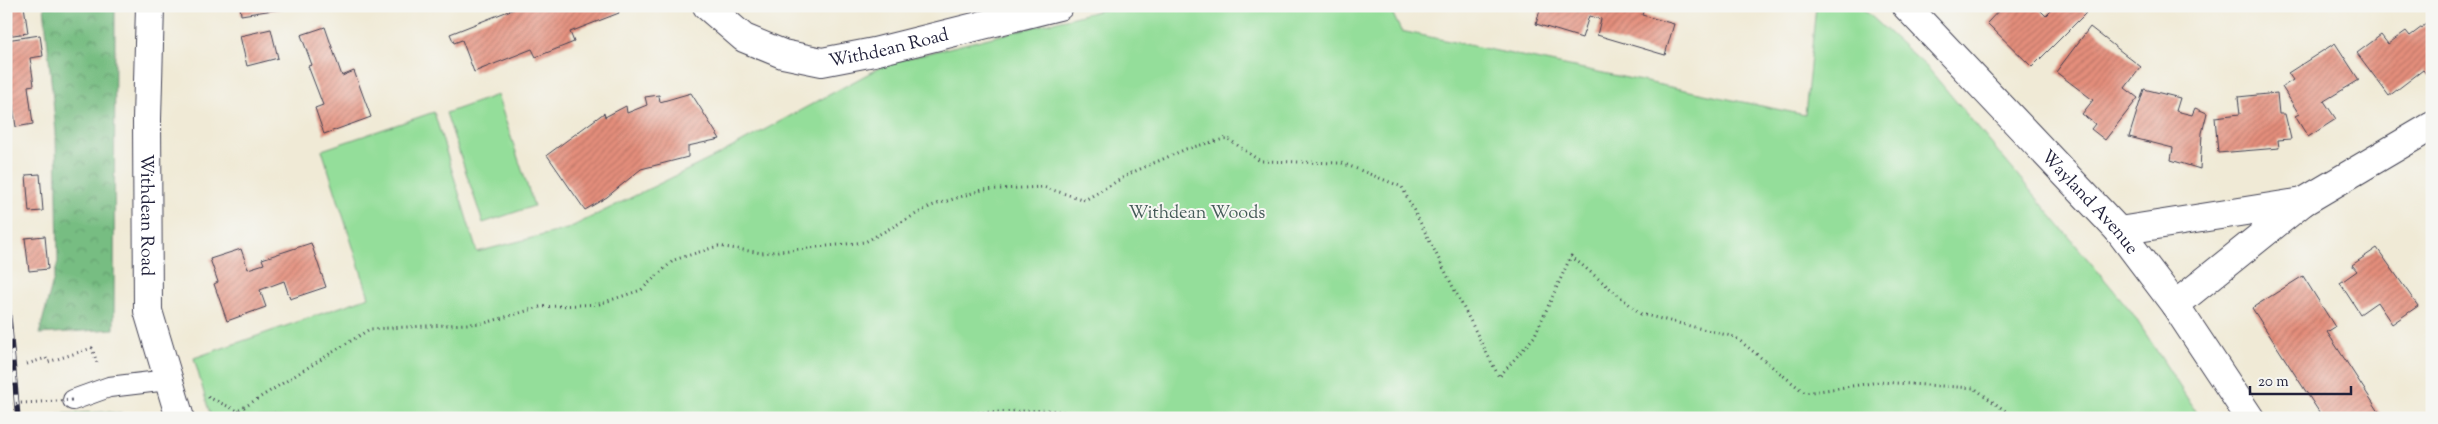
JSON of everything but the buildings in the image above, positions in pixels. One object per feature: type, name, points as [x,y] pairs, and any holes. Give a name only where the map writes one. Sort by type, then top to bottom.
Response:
[{"type":"street","name":"Withdean Road","points":[[150,6],[147,119],[148,311],[180,418]]},
{"type":"street","name":"Withdean Road","points":[[707,6],[744,38],[783,54],[822,62],[973,17]]},
{"type":"street","points":[[973,17],[1059,6]]},
{"type":"street","name":"Wayland Avenue","points":[[1906,6],[2119,231],[2175,305],[2250,418]]},
{"type":"street","points":[[2175,305],[2303,202],[2432,126]]},
{"type":"street","points":[[2119,231],[2303,202]]},
{"type":"lane","points":[[73,400],[109,386],[168,380]]},
{"type":"path","points":[[238,411],[370,329],[485,323],[540,306],[599,304],[641,290],[674,260],[718,246],[762,253],[865,242],[931,206],[982,190],[1043,187],[1086,200],[1131,173],[1186,149],[1227,138],[1260,161],[1342,163],[1402,187],[1499,378],[1534,337],[1571,256],[1641,314],[1735,337],[1804,393],[1879,382],[1974,388],[2016,418]]},
{"type":"path","points":[[27,364],[46,358],[48,362],[92,348],[95,358]]},
{"type":"path","points":[[168,380],[238,411],[248,418]]},
{"type":"path","points":[[6,404],[73,400]]},
{"type":"path","points":[[913,418],[946,414],[1049,410],[1109,418]]},
{"type":"green space","points":[[44,6],[115,6],[114,329],[39,334],[58,262],[56,132]]},
{"type":"green space","name":"Withdean Woods","points":[[1118,6],[1389,6],[1401,31],[1805,115],[1816,6],[1860,6],[1928,68],[2131,311],[2200,418],[211,418],[194,358],[369,297],[322,150],[434,112],[477,252],[567,229],[718,155],[888,63]]},
{"type":"green space","points":[[497,95],[534,206],[483,223],[446,113]]},
{"type":"green space","points":[[108,412],[145,418],[57,418],[59,414]]},
{"type":"railway","points":[[6,285],[18,418]]}]
